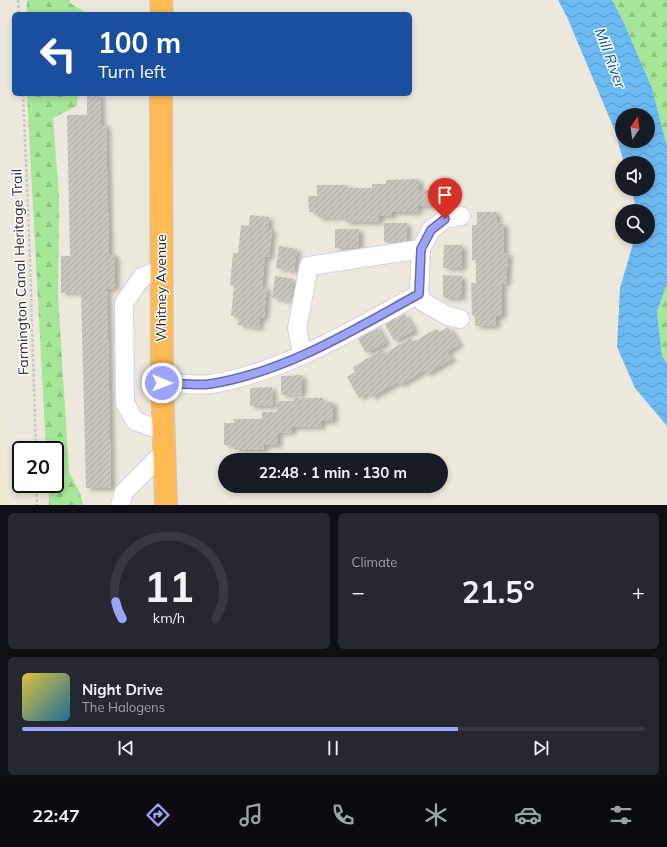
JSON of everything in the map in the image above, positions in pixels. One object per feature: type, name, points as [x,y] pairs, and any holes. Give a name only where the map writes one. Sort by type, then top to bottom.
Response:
[{"type":"highway","points":[[161,0],[162,12]]},
{"type":"highway","name":"Whitney Avenue","points":[[161,96],[162,383],[166,505]]},
{"type":"lane","points":[[460,319],[448,316],[423,302],[419,294],[421,249],[431,230],[445,219],[461,216]]},
{"type":"lane","points":[[302,354],[297,328],[309,266],[421,249]]},
{"type":"lane","points":[[120,505],[124,492],[164,441],[135,422],[125,403],[124,304],[142,277],[161,270]]},
{"type":"lane","points":[[162,383],[209,384],[257,372],[322,346],[419,294]]},
{"type":"path","points":[[18,0],[19,12]]},
{"type":"path","name":"Farmington Canal Heritage Trail","points":[[23,96],[36,441]]},
{"type":"path","points":[[36,493],[37,505]]},
{"type":"shaded area","points":[[0,394],[7,505],[0,505]]},
{"type":"green space","points":[[28,0],[70,0],[70,3],[85,12],[26,12]]},
{"type":"green space","points":[[612,0],[667,0],[667,147],[652,88],[623,21]]},
{"type":"green space","points":[[27,96],[78,96],[77,106],[53,118],[59,198],[58,296],[69,472],[80,493],[83,505],[49,505],[48,493],[64,493],[64,441],[46,441]]},
{"type":"green space","points":[[667,283],[667,363],[662,356],[657,312]]},
{"type":"water","name":"Mill River","points":[[558,0],[612,0],[623,21],[652,88],[667,147],[667,283],[657,312],[662,356],[667,363],[667,426],[635,388],[617,347],[620,288],[633,244],[655,244],[655,204],[635,204],[633,196],[655,196],[655,156],[622,156],[620,148],[655,148],[655,108],[615,108],[615,131],[567,17]]},
{"type":"building","points":[[87,96],[100,96],[101,124],[106,124],[109,254],[115,254],[115,288],[107,289],[111,488],[86,488],[81,292],[61,293],[61,256],[70,256],[67,115],[87,115]]},
{"type":"building","points":[[419,179],[419,190],[440,190],[441,206],[418,206],[418,212],[392,212],[392,216],[379,216],[379,222],[345,222],[344,217],[318,218],[318,212],[309,212],[308,196],[317,196],[317,185],[347,185],[347,188],[372,188],[372,184],[386,184],[386,180]]},
{"type":"building","points":[[477,212],[497,212],[497,223],[504,224],[504,253],[508,254],[506,284],[502,283],[502,316],[496,316],[496,326],[475,326],[475,317],[472,315],[471,283],[476,283],[476,260],[472,260],[472,225],[477,225]]},
{"type":"building","points":[[250,215],[269,217],[268,229],[272,229],[269,257],[265,256],[262,287],[267,287],[264,317],[260,318],[259,328],[238,325],[239,317],[231,316],[234,286],[230,285],[233,253],[238,253],[241,225],[249,226]]},
{"type":"building","points":[[384,223],[407,223],[407,242],[384,242]]},
{"type":"building","points":[[335,229],[359,229],[359,248],[335,248]]},
{"type":"building","points":[[444,245],[462,245],[462,268],[443,268]]},
{"type":"building","points":[[279,246],[297,249],[294,271],[276,268]]},
{"type":"building","points":[[443,275],[462,276],[461,298],[443,298]]},
{"type":"building","points":[[275,276],[294,279],[291,301],[272,298]]},
{"type":"building","points":[[405,314],[414,331],[394,341],[385,324]]},
{"type":"building","points":[[376,325],[386,343],[366,353],[356,336]]},
{"type":"building","points":[[448,327],[459,344],[447,352],[452,359],[426,374],[425,370],[400,385],[398,382],[371,397],[368,392],[359,398],[347,377],[355,372],[353,367],[383,349],[385,353],[411,338],[413,342],[436,329],[440,332]]},
{"type":"building","points":[[302,375],[302,394],[281,395],[281,376]]},
{"type":"building","points":[[272,387],[273,406],[250,406],[250,388]]},
{"type":"building","points":[[294,398],[323,398],[323,402],[333,402],[333,421],[321,421],[321,427],[292,427],[292,432],[278,433],[278,445],[264,445],[264,450],[235,450],[235,445],[224,445],[224,423],[235,423],[233,419],[262,419],[262,412],[277,412],[277,401],[294,401]]},
{"type":"route","points":[[162,383],[209,384],[257,372],[322,346],[419,294],[421,249],[431,230],[445,219]]}]
